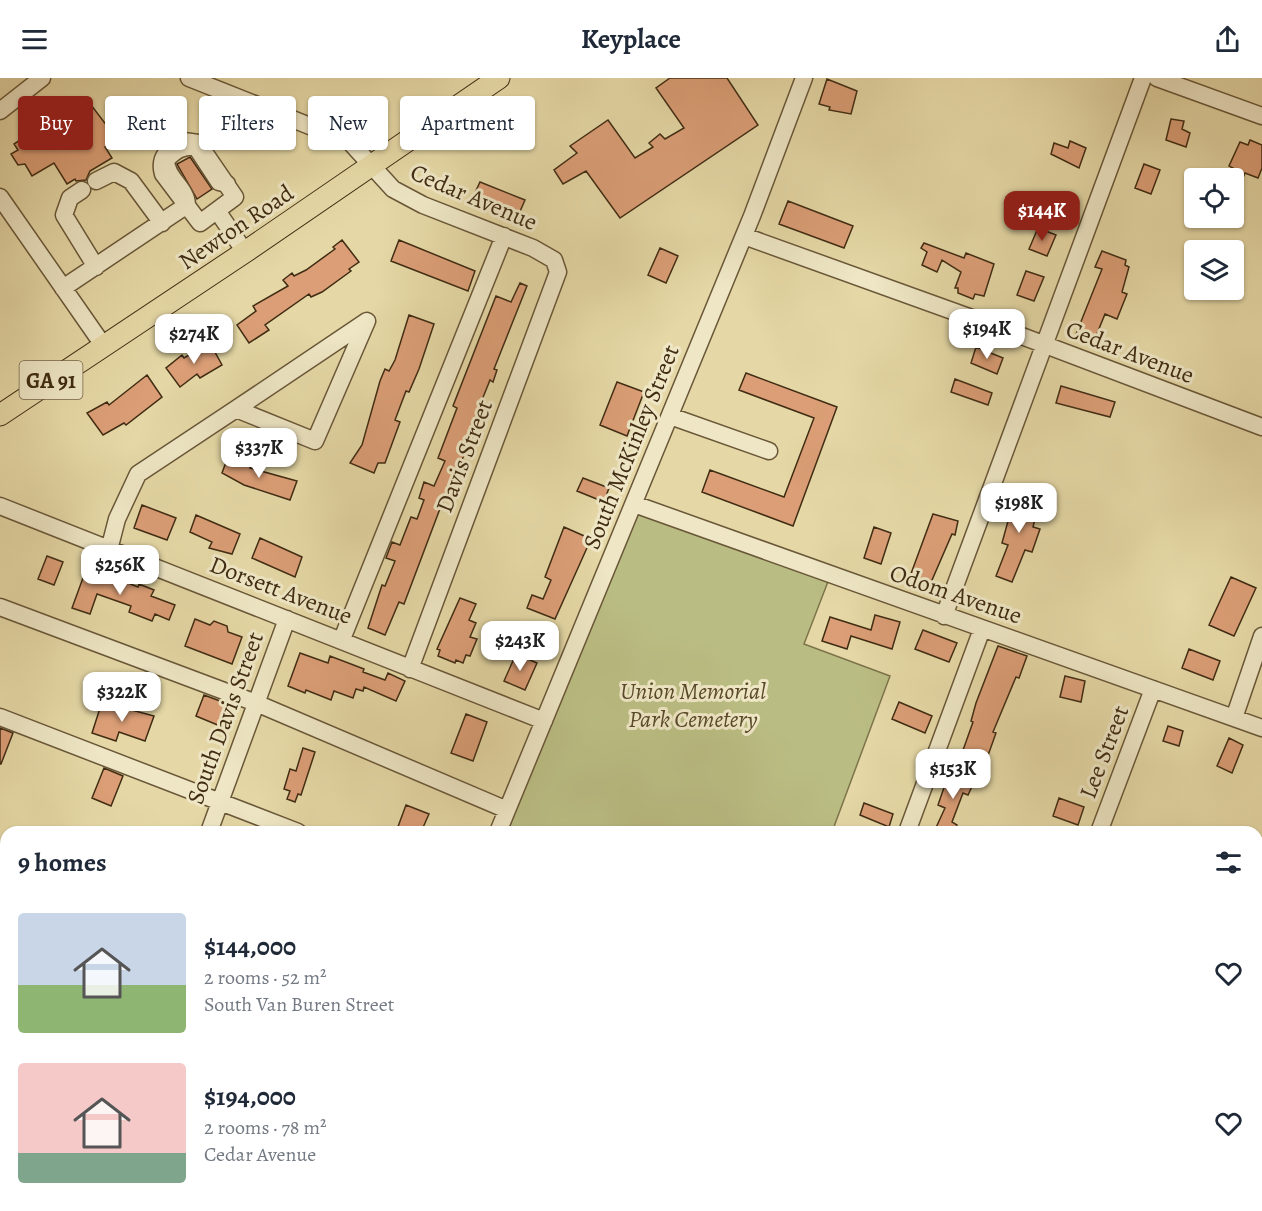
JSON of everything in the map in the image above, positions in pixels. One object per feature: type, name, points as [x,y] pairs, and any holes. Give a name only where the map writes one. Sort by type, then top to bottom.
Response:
[{"type":"main road","name":"Newton Road","points":[[0,415],[372,166],[496,79]]},
{"type":"street","points":[[0,111],[42,78]]},
{"type":"street","name":"Cedar Avenue","points":[[189,78],[350,142],[393,189],[423,205],[533,248],[554,260]]},
{"type":"street","name":"South McKinley Street","points":[[500,826],[744,236],[804,78]]},
{"type":"street","points":[[944,616],[1042,344],[1143,78]]},
{"type":"street","points":[[1157,78],[1262,116]]},
{"type":"street","points":[[184,141],[198,143],[235,197],[218,212],[200,223],[187,206],[163,174],[161,166],[161,160],[177,144],[184,141]]},
{"type":"street","points":[[96,267],[64,215],[70,198],[114,172],[131,181],[162,223]]},
{"type":"street","points":[[0,197],[103,345]]},
{"type":"street","points":[[63,288],[187,206]]},
{"type":"street","points":[[218,212],[245,252]]},
{"type":"street","name":"Cedar Avenue","points":[[744,236],[1262,427]]},
{"type":"street","points":[[342,639],[504,237]]},
{"type":"street","name":"Davis Street","points":[[410,669],[554,288],[558,272],[554,260]]},
{"type":"street","points":[[109,550],[117,519],[138,474],[367,321],[315,441],[236,410]]},
{"type":"street","points":[[670,416],[769,451]]},
{"type":"street","name":"Odom Avenue","points":[[634,504],[1262,728]]},
{"type":"street","name":"Dorsett Avenue","points":[[0,506],[342,639],[410,669],[544,721]]},
{"type":"street","points":[[0,607],[256,703],[507,810]]},
{"type":"street","name":"South Davis Street","points":[[211,826],[287,619]]},
{"type":"street","points":[[909,826],[982,629]]},
{"type":"street","points":[[1234,718],[1262,636]]},
{"type":"street","name":"Lee Street","points":[[1101,826],[1153,689]]},
{"type":"street","points":[[0,717],[282,826]]},
{"type":"green space","name":"Union Memorial Park Cemetery","points":[[636,509],[829,579],[804,644],[890,676],[834,826],[505,826]]},
{"type":"building","points":[[670,78],[727,78],[758,125],[620,218],[586,171],[563,184],[554,170],[577,153],[570,146],[608,120],[635,158],[653,147],[649,143],[660,134],[665,139],[684,128],[656,88]]},
{"type":"building","points":[[827,79],[857,91],[851,114],[829,110],[830,107],[819,104]]},
{"type":"building","points":[[93,108],[105,123],[105,150],[112,158],[90,171],[86,180],[76,181],[75,179],[67,184],[54,163],[32,176],[25,164],[18,165],[11,154],[18,150],[93,150]]},
{"type":"building","points":[[1171,119],[1184,121],[1182,129],[1190,133],[1186,147],[1166,140]]},
{"type":"building","points":[[1250,140],[1262,145],[1262,168],[1258,178],[1245,173],[1244,175],[1244,168],[1229,166],[1240,142],[1248,145]]},
{"type":"building","points":[[1070,141],[1086,148],[1079,168],[1051,154],[1054,143],[1068,148]]},
{"type":"building","points":[[190,157],[212,189],[197,199],[177,164]]},
{"type":"building","points":[[1144,164],[1160,170],[1151,194],[1135,188]]},
{"type":"building","points":[[480,182],[525,200],[518,216],[473,197]]},
{"type":"building","points":[[788,201],[853,226],[844,248],[779,224]]},
{"type":"building","points":[[1038,228],[1056,235],[1047,256],[1029,249]]},
{"type":"building","points":[[342,240],[359,262],[349,269],[351,271],[322,292],[311,297],[309,294],[265,325],[269,330],[249,343],[237,325],[256,311],[253,306],[288,286],[283,280],[292,273],[294,276],[306,270],[335,249],[333,247]]},
{"type":"building","points":[[399,240],[475,271],[468,291],[391,261]]},
{"type":"building","points":[[924,243],[964,258],[966,253],[994,264],[984,296],[975,294],[973,299],[958,293],[958,288],[955,288],[961,272],[942,260],[937,272],[922,265],[927,252],[921,248]]},
{"type":"building","points":[[660,248],[678,256],[666,283],[648,275]]},
{"type":"building","points":[[1102,251],[1126,260],[1125,265],[1129,267],[1122,292],[1127,294],[1117,319],[1105,314],[1094,341],[1076,334],[1102,269],[1095,267]]},
{"type":"building","points":[[1026,271],[1044,277],[1034,301],[1017,295]]},
{"type":"building","points":[[520,283],[527,286],[494,369],[497,370],[493,382],[490,380],[471,427],[476,429],[441,506],[404,604],[399,602],[385,635],[368,628],[382,585],[385,586],[395,561],[386,558],[392,542],[400,545],[411,517],[417,519],[424,500],[419,498],[424,482],[434,486],[445,461],[438,458],[457,408],[453,406],[496,296],[511,302]]},
{"type":"building","points":[[409,315],[434,324],[419,369],[409,392],[406,391],[395,420],[400,422],[385,463],[378,463],[374,473],[350,463],[362,445],[380,381],[385,369],[389,371],[395,360]]},
{"type":"building","points":[[210,343],[222,365],[200,378],[197,374],[180,387],[166,368],[182,355],[184,358]]},
{"type":"building","points":[[976,347],[1003,358],[997,374],[971,363]]},
{"type":"building","points":[[746,373],[837,407],[793,526],[702,492],[710,470],[784,497],[814,418],[739,390]]},
{"type":"building","points":[[147,375],[162,397],[126,425],[124,423],[103,435],[87,413],[107,402],[109,405]]},
{"type":"building","points":[[955,379],[992,393],[988,405],[951,392]]},
{"type":"building","points":[[617,382],[644,392],[627,436],[600,425]]},
{"type":"building","points":[[1061,386],[1115,402],[1110,417],[1056,403]]},
{"type":"building","points":[[229,454],[251,465],[250,468],[297,481],[290,500],[244,485],[222,473]]},
{"type":"building","points":[[583,478],[609,488],[604,502],[577,491]]},
{"type":"building","points":[[1016,492],[1040,499],[1033,527],[1040,529],[1032,552],[1025,550],[1012,582],[996,576],[1008,545],[1002,543]]},
{"type":"building","points":[[142,505],[176,518],[167,540],[134,528]]},
{"type":"building","points":[[933,514],[958,521],[955,535],[952,534],[929,587],[909,579]]},
{"type":"building","points":[[196,515],[240,534],[232,554],[209,548],[212,542],[190,532]]},
{"type":"building","points":[[564,527],[591,539],[555,619],[527,608],[532,595],[543,599],[551,580],[545,577]]},
{"type":"building","points":[[874,527],[891,533],[881,564],[864,558]]},
{"type":"building","points":[[260,538],[302,557],[295,577],[252,558]]},
{"type":"building","points":[[47,556],[63,562],[54,585],[38,579]]},
{"type":"building","points":[[87,567],[138,587],[139,584],[154,590],[151,596],[175,605],[169,620],[155,614],[152,621],[129,612],[131,606],[97,594],[90,614],[72,608]]},
{"type":"building","points":[[1231,577],[1256,588],[1234,636],[1209,625]]},
{"type":"building","points":[[460,598],[476,604],[469,620],[476,623],[470,637],[477,639],[470,656],[466,655],[463,663],[456,660],[455,663],[438,656],[440,650],[437,649]]},
{"type":"building","points":[[875,615],[900,622],[892,649],[851,636],[847,649],[822,641],[830,617],[871,630]]},
{"type":"building","points":[[195,619],[210,625],[214,621],[227,626],[228,632],[242,637],[232,664],[185,646]]},
{"type":"building","points":[[923,630],[957,643],[949,662],[915,649]]},
{"type":"building","points":[[998,646],[1027,656],[993,732],[996,733],[986,761],[962,753],[973,722],[971,721],[976,703]]},
{"type":"building","points":[[1189,649],[1220,661],[1213,680],[1182,668]]},
{"type":"building","points":[[300,653],[328,663],[330,656],[385,680],[388,673],[405,681],[396,701],[364,687],[363,691],[356,689],[353,698],[334,691],[331,700],[288,686]]},
{"type":"building","points":[[516,654],[537,663],[525,690],[504,681]]},
{"type":"building","points":[[1065,676],[1085,681],[1081,702],[1060,697]]},
{"type":"building","points":[[204,695],[228,704],[220,726],[196,716]]},
{"type":"building","points":[[102,702],[154,716],[145,741],[119,732],[116,741],[92,733]]},
{"type":"building","points":[[899,702],[932,716],[925,733],[892,719]]},
{"type":"building","points":[[466,714],[487,722],[473,761],[451,753]]},
{"type":"building","points":[[1168,726],[1183,731],[1179,746],[1163,741]]},
{"type":"building","points":[[0,728],[13,733],[1,764],[0,764]]},
{"type":"building","points":[[1229,738],[1243,745],[1232,773],[1217,766]]},
{"type":"building","points":[[303,748],[315,752],[301,795],[298,794],[295,802],[287,799],[290,791],[284,789],[290,769],[296,771]]},
{"type":"building","points":[[104,768],[123,776],[111,806],[92,798]]},
{"type":"building","points":[[950,770],[975,780],[968,795],[963,793],[952,822],[956,826],[937,826],[945,808],[938,805]]},
{"type":"building","points":[[1059,798],[1084,807],[1078,825],[1053,816]]},
{"type":"building","points":[[864,803],[893,814],[889,826],[860,815]]},
{"type":"building","points":[[406,805],[429,814],[424,826],[398,826]]}]
